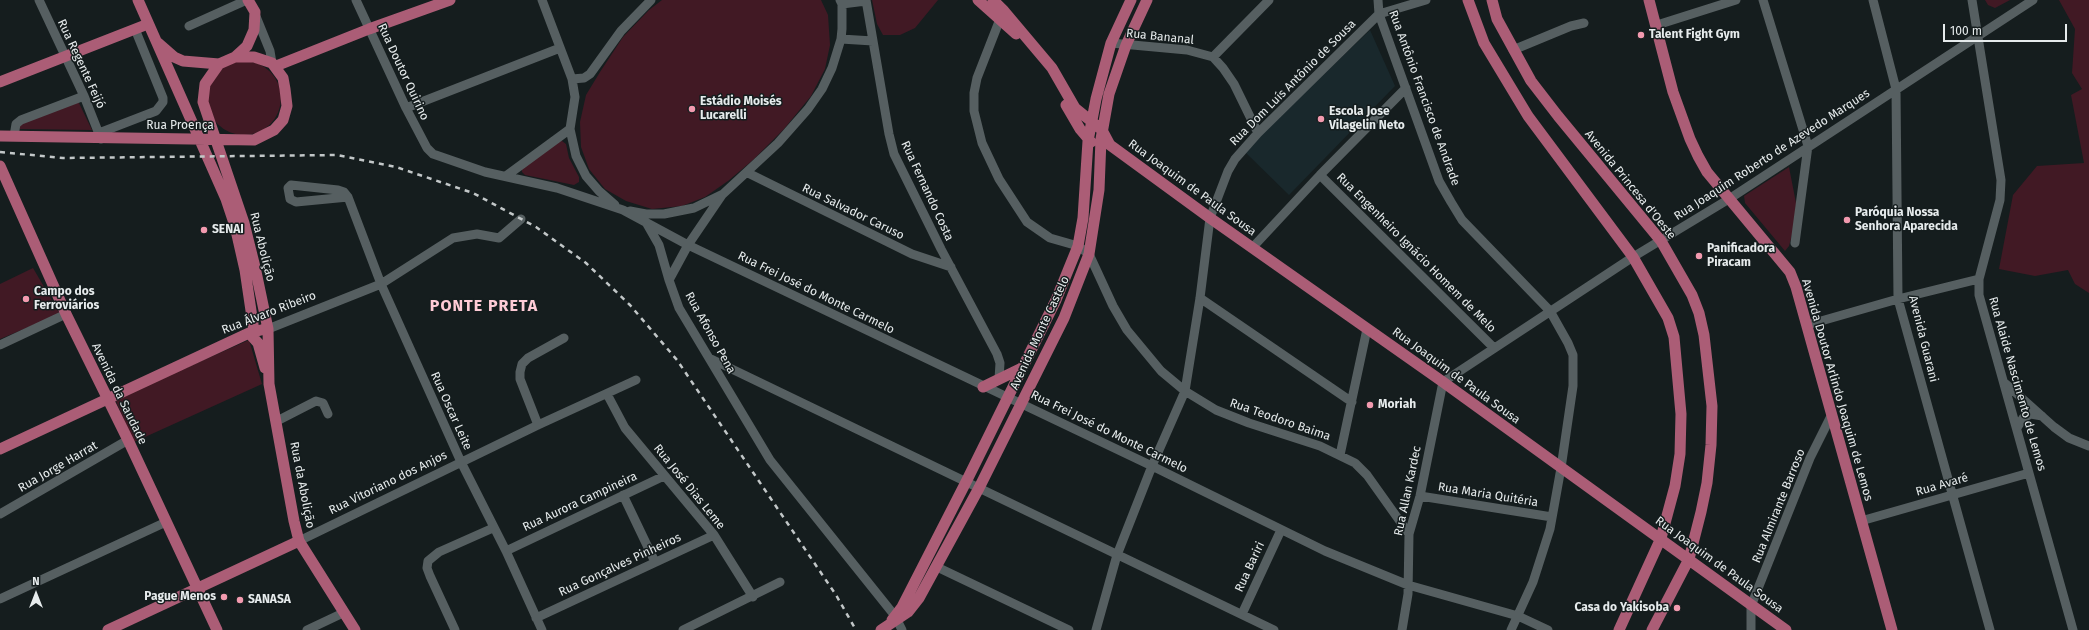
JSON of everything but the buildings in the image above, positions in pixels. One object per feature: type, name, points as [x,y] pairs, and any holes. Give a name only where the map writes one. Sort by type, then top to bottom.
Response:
[{"type":"main road","points":[[138,0],[174,86],[198,136],[222,174]]},
{"type":"main road","points":[[248,0],[254,12],[254,30],[251,39],[242,52],[219,64],[208,77],[203,93],[203,102],[212,132],[245,270],[252,332],[258,342],[269,384]]},
{"type":"main road","points":[[235,57],[254,57],[274,64],[450,0]]},
{"type":"main road","points":[[978,0],[1004,10],[1013,31],[1046,70],[1088,141]]},
{"type":"main road","points":[[993,0],[1004,10],[1052,68],[1075,108],[1102,130]]},
{"type":"main road","name":"Avenida Monte Castelo","points":[[892,625],[1008,398],[1056,300],[1078,246],[1083,218],[1088,141],[1091,122],[1111,43],[1131,0]]},
{"type":"main road","name":"Avenida Monte Castelo","points":[[892,625],[908,612],[919,598],[937,567],[979,488],[1064,318],[1089,254],[1105,146],[1102,130],[1111,87],[1126,45],[1147,0]]},
{"type":"main road","points":[[1468,0],[1484,43],[1528,116],[1633,257],[1668,318],[1674,337],[1678,372],[1680,414],[1680,454],[1675,486],[1661,538],[1619,630]]},
{"type":"main road","name":"Avenida Princesa d'Oeste","points":[[1492,0],[1497,19],[1531,81],[1661,241],[1692,295],[1699,314],[1704,335],[1712,406],[1711,445],[1707,483],[1702,512],[1688,558],[1652,630]]},
{"type":"main road","name":"Avenida Doutor Arlindo Joaquim de Lemos","points":[[1649,0],[1673,92],[1690,139],[1707,172],[1790,272],[1796,287],[1892,630]]},
{"type":"main road","points":[[0,82],[148,24]]},
{"type":"main road","points":[[157,43],[174,57],[183,61],[219,64]]},
{"type":"main road","name":"Rua Proença","points":[[0,136],[100,136],[254,140],[265,136],[274,130],[283,120],[287,106],[283,78],[274,64]]},
{"type":"main road","name":"Rua Joaquim de Paula Sousa","points":[[1088,141],[1105,146],[1210,218],[1443,382],[1561,468],[1661,538],[1751,606],[1786,630]]},
{"type":"main road","name":"Avenida da Saudade","points":[[0,167],[66,314],[128,440],[217,630]]},
{"type":"main road","name":"Rua Abolição","points":[[222,174],[249,245],[268,329]]},
{"type":"main road","name":"Rua Álvaro Ribeiro","points":[[0,448],[252,332],[268,329]]},
{"type":"main road","name":"Rua da Abolição","points":[[268,329],[269,384],[299,541],[355,630]]},
{"type":"main road","points":[[983,387],[1022,368]]},
{"type":"main road","name":"Rua Vitoriano dos Anjos","points":[[108,630],[299,541]]},
{"type":"street","name":"Rua Regente Feijó","points":[[38,0],[84,96],[100,136]]},
{"type":"street","points":[[189,26],[248,0]]},
{"type":"street","name":"Rua Doutor Quirino","points":[[356,0],[406,108],[430,153],[485,172],[506,176]]},
{"type":"street","points":[[542,0],[572,79],[575,97],[570,129],[576,156],[586,176],[602,194],[622,210],[646,223]]},
{"type":"street","points":[[572,79],[584,78],[590,74],[622,31],[651,0]]},
{"type":"street","points":[[1258,133],[1234,84],[1213,57],[1268,0]]},
{"type":"street","name":"Rua Antônio Francisco de Andrade","points":[[1378,0],[1379,14],[1439,181],[1462,220],[1550,311],[1573,355],[1574,370],[1561,468],[1552,517],[1542,555],[1511,630]]},
{"type":"street","name":"Rua Dom Luís Antônio de Sousa","points":[[1096,630],[1117,554],[1152,466],[1185,391],[1200,298],[1210,218],[1219,192],[1235,159],[1258,133],[1379,14],[1426,0]]},
{"type":"street","points":[[1656,25],[1736,0]]},
{"type":"street","points":[[1763,0],[1808,146],[1795,243]]},
{"type":"street","name":"Avenida Guarani","points":[[1873,0],[1896,89],[1898,299],[1990,630]]},
{"type":"street","name":"Rua Alaide Nascimento de Lemos","points":[[1972,0],[2001,180],[2000,200],[1996,221],[1980,279],[1979,295],[2006,384],[2073,630]]},
{"type":"street","name":"Rua Joaquim Roberto de Azevedo Marques","points":[[1443,382],[1633,257],[1729,199],[2033,0]]},
{"type":"street","points":[[506,176],[557,188],[622,210],[646,214],[682,211],[694,208],[722,194],[748,173],[778,143],[808,109],[825,82],[841,39],[841,2],[866,1]]},
{"type":"street","name":"Rua Fernando Costa","points":[[866,1],[889,134],[894,154],[997,354],[999,379]]},
{"type":"street","points":[[1004,10],[977,78],[974,93],[974,111],[982,143],[999,179],[1027,222],[1050,238],[1078,246],[1089,254]]},
{"type":"street","points":[[254,12],[274,64]]},
{"type":"street","points":[[1513,50],[1571,26],[1584,23]]},
{"type":"street","name":"Rua Proença","points":[[100,136],[156,111],[163,102],[164,98],[135,29]]},
{"type":"street","points":[[841,39],[873,40]]},
{"type":"street","name":"Rua Bananal","points":[[1111,43],[1187,50],[1213,57]]},
{"type":"street","points":[[406,108],[560,48]]},
{"type":"street","points":[[1252,248],[1320,175],[1406,88]]},
{"type":"street","points":[[14,136],[16,124],[21,120],[84,96]]},
{"type":"street","points":[[506,176],[570,129]]},
{"type":"street","name":"Rua Salvador Caruso","points":[[748,173],[912,254],[951,267]]},
{"type":"street","name":"Rua Engenheiro Ignácio Homem de Melo","points":[[1320,175],[1494,348]]},
{"type":"street","points":[[291,185],[338,190],[344,192],[348,197],[296,202],[290,199],[288,188],[291,185]]},
{"type":"street","points":[[669,280],[688,245],[722,194]]},
{"type":"street","name":"Rua Oscar Leite","points":[[348,197],[381,284],[461,462],[493,528],[506,551],[542,630]]},
{"type":"street","name":"Rua Álvaro Ribeiro","points":[[268,329],[381,284],[453,238],[477,234],[499,238],[521,219]]},
{"type":"street","name":"Rua Frei José do Monte Carmelo","points":[[646,223],[688,245],[983,387],[1152,466],[1325,551],[1408,585],[1518,616],[1548,630]]},
{"type":"street","name":"Rua Afonso Pena","points":[[646,223],[659,245],[679,308],[711,359],[770,460],[892,625]]},
{"type":"street","name":"Rua Teodoro Baima","points":[[1089,254],[1120,318],[1146,355],[1161,371],[1185,391],[1216,410],[1249,423],[1298,438],[1340,455],[1355,463],[1367,475],[1409,534]]},
{"type":"street","points":[[1807,325],[1898,299],[1980,279]]},
{"type":"street","points":[[1200,298],[1352,402]]},
{"type":"street","points":[[0,345],[66,314]]},
{"type":"street","points":[[1340,455],[1367,329]]},
{"type":"street","points":[[538,425],[520,379],[522,364],[528,358],[564,338]]},
{"type":"street","points":[[711,359],[1274,630]]},
{"type":"street","name":"Rua Vitoriano dos Anjos","points":[[299,541],[538,425],[636,380]]},
{"type":"street","name":"Rua Allan Kardec","points":[[1402,630],[1408,585],[1409,534],[1420,496],[1443,382]]},
{"type":"street","points":[[2006,384],[2069,438],[2089,446]]},
{"type":"street","name":"Rua José Dias Leme","points":[[606,394],[625,428],[714,535],[753,597]]},
{"type":"street","points":[[277,421],[316,401],[323,403],[328,414]]},
{"type":"street","points":[[2017,428],[2023,418],[2031,414],[2042,416]]},
{"type":"street","name":"Rua Almirante Barroso","points":[[1751,630],[1751,606],[1810,458],[1831,416]]},
{"type":"street","name":"Rua Jorge Harrat","points":[[0,514],[128,440]]},
{"type":"street","name":"Rua Avaré","points":[[1861,521],[2029,473]]},
{"type":"street","name":"Rua Aurora Campineira","points":[[506,551],[664,476]]},
{"type":"street","points":[[623,495],[655,562]]},
{"type":"street","name":"Rua Maria Quitéria","points":[[1420,496],[1552,517]]},
{"type":"street","points":[[0,599],[166,522]]},
{"type":"street","points":[[455,630],[430,576],[427,568],[428,561],[440,552],[493,528]]},
{"type":"street","name":"Rua Bariri","points":[[1242,614],[1281,530]]},
{"type":"street","name":"Rua Gonçalves Pinheiros","points":[[536,618],[714,535]]},
{"type":"street","points":[[937,567],[1070,630]]},
{"type":"street","points":[[684,630],[753,597],[780,582]]},
{"type":"street","points":[[307,630],[343,613]]},
{"type":"shaded area","name":"Estádio Moisés Lucarelli","points":[[662,0],[821,0],[828,15],[830,45],[825,69],[811,96],[784,129],[753,160],[728,181],[705,197],[682,206],[652,209],[626,201],[605,189],[589,169],[581,147],[580,122],[586,95],[623,37],[649,10]]},
{"type":"shaded area","points":[[872,0],[938,0],[915,28],[900,35],[883,35],[877,24]]},
{"type":"shaded area","points":[[1985,0],[2010,0],[1995,8],[1988,5]]},
{"type":"shaded area","points":[[2059,0],[2089,0],[2089,293],[2075,284],[2068,270],[2035,276],[1999,269],[2013,195],[2037,166],[2084,163],[2071,95],[2082,89],[2072,73],[2075,29]]},
{"type":"shaded area","name":"Escola Jose Vilagelin Neto","points":[[1370,30],[1395,86],[1289,195],[1244,151]]},
{"type":"shaded area","points":[[244,61],[265,67],[275,77],[281,98],[275,119],[265,129],[244,135],[223,129],[213,119],[207,98],[213,77],[223,67]]},
{"type":"shaded area","points":[[78,101],[92,130],[20,129],[18,124]]},
{"type":"shaded area","points":[[557,141],[562,141],[566,144],[569,158],[579,177],[579,182],[574,185],[525,175],[522,172],[522,167]]},
{"type":"shaded area","points":[[1789,167],[1796,203],[1795,223],[1789,246],[1785,251],[1745,203],[1744,196]]},
{"type":"shaded area","name":"Campo dos Ferroviários","points":[[33,268],[60,314],[0,339],[0,284]]},
{"type":"shaded area","points":[[249,340],[262,384],[134,442],[115,399]]},
{"type":"railway","points":[[0,152],[63,158],[337,155],[396,167],[473,193],[536,227],[586,263],[630,305],[677,360],[836,595],[856,630]]},
{"type":"place","name":"Talent Fight Gym","points":[[1641,35]]},
{"type":"place","name":"Estádio Moisés Lucarelli","points":[[692,109]]},
{"type":"place","name":"Escola Jose Vilagelin Neto","points":[[1321,119]]},
{"type":"place","name":"Paróquia Nossa Senhora Aparecida","points":[[1847,220]]},
{"type":"place","name":"SENAI","points":[[204,230]]},
{"type":"place","name":"Panificadora Piracam","points":[[1699,256]]},
{"type":"place","name":"Campo dos Ferroviários","points":[[26,299]]},
{"type":"place","name":"Moriah","points":[[1370,405]]},
{"type":"place","name":"Pague Menos","points":[[224,597]]},
{"type":"place","name":"SANASA","points":[[240,600]]},
{"type":"place","name":"Casa do Yakisoba","points":[[1677,608]]},
{"type":"district","name":"PONTE PRETA","points":[[484,307]]}]
